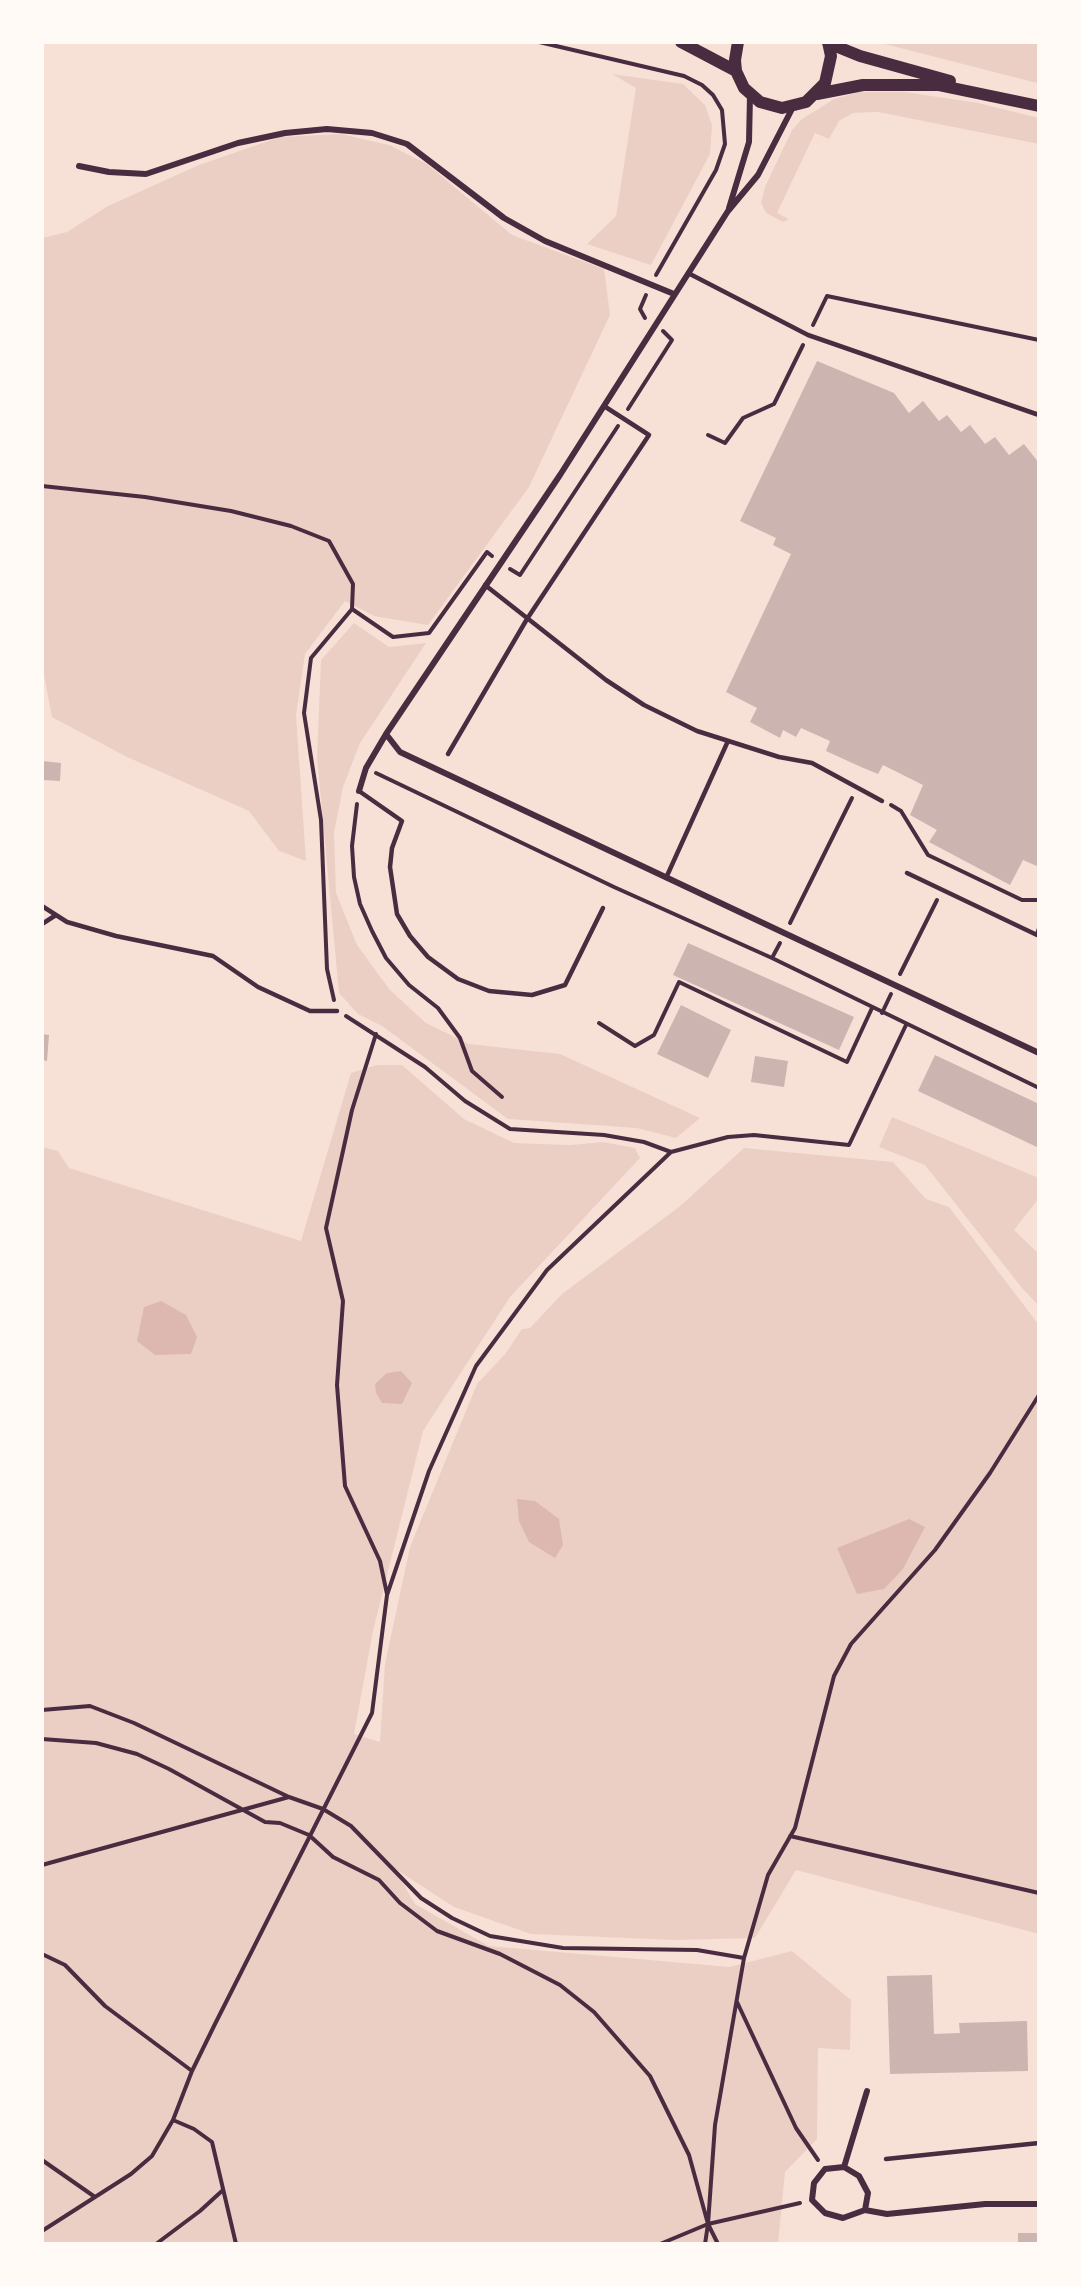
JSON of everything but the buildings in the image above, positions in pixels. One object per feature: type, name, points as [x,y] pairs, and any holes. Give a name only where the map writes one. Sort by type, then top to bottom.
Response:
[{"type":"main road","points":[[681,42],[736,71],[750,95],[770,106],[793,107],[817,94],[863,85],[938,85],[1039,106]]},
{"type":"main road","points":[[736,71],[738,42]]},
{"type":"main road","points":[[817,94],[830,70],[828,42],[860,56],[1039,106]]},
{"type":"street","points":[[728,211],[748,142],[750,95]]},
{"type":"street","points":[[359,791],[366,768],[386,734],[604,406],[728,211],[758,175],[793,107]]},
{"type":"street","points":[[79,165],[109,172],[147,174],[238,143],[285,133],[327,129],[372,133],[407,144],[504,218],[545,241],[674,294]]},
{"type":"street","points":[[386,734],[400,752],[1039,1053]]},
{"type":"street","points":[[844,2167],[867,2091]]},
{"type":"street","points":[[865,2210],[868,2193],[859,2176],[844,2167],[825,2169],[814,2183],[812,2200],[825,2213],[843,2218],[865,2210],[887,2214],[985,2204],[1039,2204]]},
{"type":"lane","points":[[688,273],[808,334],[1039,415]]},
{"type":"lane","points":[[448,754],[527,619],[649,435],[604,406]]},
{"type":"lane","points":[[485,585],[606,680],[644,705],[696,731],[812,764],[882,801]]},
{"type":"lane","points":[[666,878],[728,741]]},
{"type":"lane","points":[[359,791],[402,821],[392,848],[390,867],[397,914],[410,936],[428,957],[458,979],[489,992],[532,995],[566,985],[603,908]]},
{"type":"lane","points":[[907,873],[1036,935],[1039,929]]},
{"type":"lane","points":[[42,906],[67,922],[116,936],[213,956],[258,987],[310,1011],[337,1011]]},
{"type":"lane","points":[[42,924],[56,915]]},
{"type":"lane","points":[[886,2159],[1039,2144]]},
{"type":"path","points":[[540,42],[684,76],[707,90],[722,110],[725,144],[716,170],[651,284]]},
{"type":"path","points":[[42,486],[145,497],[231,511],[291,526],[329,541],[353,584],[352,609],[311,658],[304,713],[321,820],[327,969],[337,1011],[425,1067],[465,1101],[510,1129],[604,1135],[644,1142],[671,1152]]},
{"type":"path","points":[[366,768],[614,887],[772,958],[1039,1088]]},
{"type":"path","points":[[772,958],[857,787]]},
{"type":"path","points":[[359,791],[352,846],[354,877],[360,904],[372,931],[386,958],[409,985],[438,1008],[460,1038],[472,1071],[502,1097]]},
{"type":"path","points":[[882,801],[901,811],[928,855],[1022,900],[1039,900]]},
{"type":"path","points":[[882,1013],[942,890]]},
{"type":"path","points":[[598,1023],[635,1046],[654,1035],[679,982],[847,1062],[872,1008]]},
{"type":"path","points":[[42,2230],[131,2174],[152,2156],[173,2120],[192,2071],[372,1713],[387,1595],[429,1470],[476,1366],[547,1270],[671,1152],[728,1137],[754,1135],[849,1145],[906,1025]]},
{"type":"path","points":[[376,1034],[352,1110],[326,1228],[343,1301],[337,1385],[345,1486],[380,1561],[387,1595]]},
{"type":"path","points":[[705,2244],[715,2125],[744,1958],[768,1875],[790,1836],[834,1676],[850,1644],[935,1550],[990,1473],[1039,1395]]},
{"type":"path","points":[[42,1710],[90,1706],[134,1723],[289,1797],[322,1809],[351,1826],[421,1898],[452,1918],[490,1936],[563,1948],[697,1950],[744,1958]]},
{"type":"path","points":[[42,1739],[96,1743],[137,1754],[265,1822],[280,1823],[309,1835],[333,1857],[378,1880],[400,1903],[437,1931],[500,1954],[560,1985],[594,2012],[650,2076],[689,2155],[708,2224],[718,2244]]},
{"type":"path","points":[[42,1865],[289,1797]]},
{"type":"path","points":[[790,1836],[1039,1893]]},
{"type":"path","points":[[42,1954],[65,1965],[105,2006],[192,2071]]},
{"type":"path","points":[[737,2001],[796,2128],[825,2169]]},
{"type":"path","points":[[173,2120],[194,2128],[212,2142],[236,2244]]},
{"type":"path","points":[[42,2160],[95,2197]]},
{"type":"path","points":[[156,2244],[200,2211],[223,2190]]},
{"type":"path","points":[[660,2244],[708,2224],[812,2200]]},
{"type":"shaded area","points":[[877,42],[1039,42],[1039,82],[1037,83]]},
{"type":"shaded area","points":[[612,74],[683,84],[705,105],[712,125],[710,154],[651,265],[587,244],[616,216],[636,88]]},
{"type":"shaded area","points":[[860,92],[905,92],[978,103],[1039,118],[1039,144],[878,112],[853,113],[839,121],[829,139],[815,133],[777,213],[789,219],[783,222],[766,213],[761,203],[765,187],[792,130],[802,119],[834,99]]},
{"type":"shaded area","points":[[341,134],[389,145],[427,164],[512,235],[604,269],[610,315],[529,487],[428,625],[374,616],[345,601],[305,654],[296,715],[306,861],[279,851],[249,811],[125,756],[52,717],[42,665],[42,238],[67,232],[108,206],[199,165],[280,137]]},
{"type":"shaded area","points":[[354,623],[389,647],[426,643],[360,743],[343,787],[334,833],[336,893],[357,945],[390,990],[426,1023],[469,1044],[560,1054],[700,1118],[676,1138],[637,1128],[508,1119],[382,1026],[358,1014],[339,993],[317,757],[321,660]]},
{"type":"shaded area","points":[[377,1065],[402,1065],[464,1119],[514,1143],[570,1145],[603,1142],[635,1148],[640,1158],[510,1297],[423,1431],[373,1631],[354,1734],[380,1742],[385,1664],[410,1547],[477,1384],[506,1353],[522,1329],[530,1328],[562,1294],[679,1207],[744,1148],[893,1162],[926,1199],[949,1207],[1039,1325],[1039,1934],[796,1870],[755,1938],[675,1940],[531,1934],[454,1907],[394,1868],[415,1904],[489,1946],[730,1967],[792,1951],[851,2000],[850,2050],[818,2048],[817,2139],[785,2172],[778,2244],[42,2244],[42,1147],[58,1151],[69,1168],[301,1241],[351,1073]]},
{"type":"shaded area","points":[[892,1117],[1039,1178],[1039,1198],[1014,1230],[1039,1254],[1039,1306],[1022,1288],[925,1165],[879,1147]]},
{"type":"shaded area","points":[[161,1301],[186,1315],[197,1337],[191,1354],[155,1355],[137,1341],[144,1307]]},
{"type":"shaded area","points":[[401,1371],[412,1383],[402,1404],[382,1403],[376,1393],[375,1384],[387,1373]]},
{"type":"shaded area","points":[[517,1499],[535,1501],[559,1519],[563,1545],[555,1558],[529,1542],[519,1521]]},
{"type":"shaded area","points":[[909,1519],[925,1527],[903,1569],[884,1589],[857,1594],[837,1548]]}]
